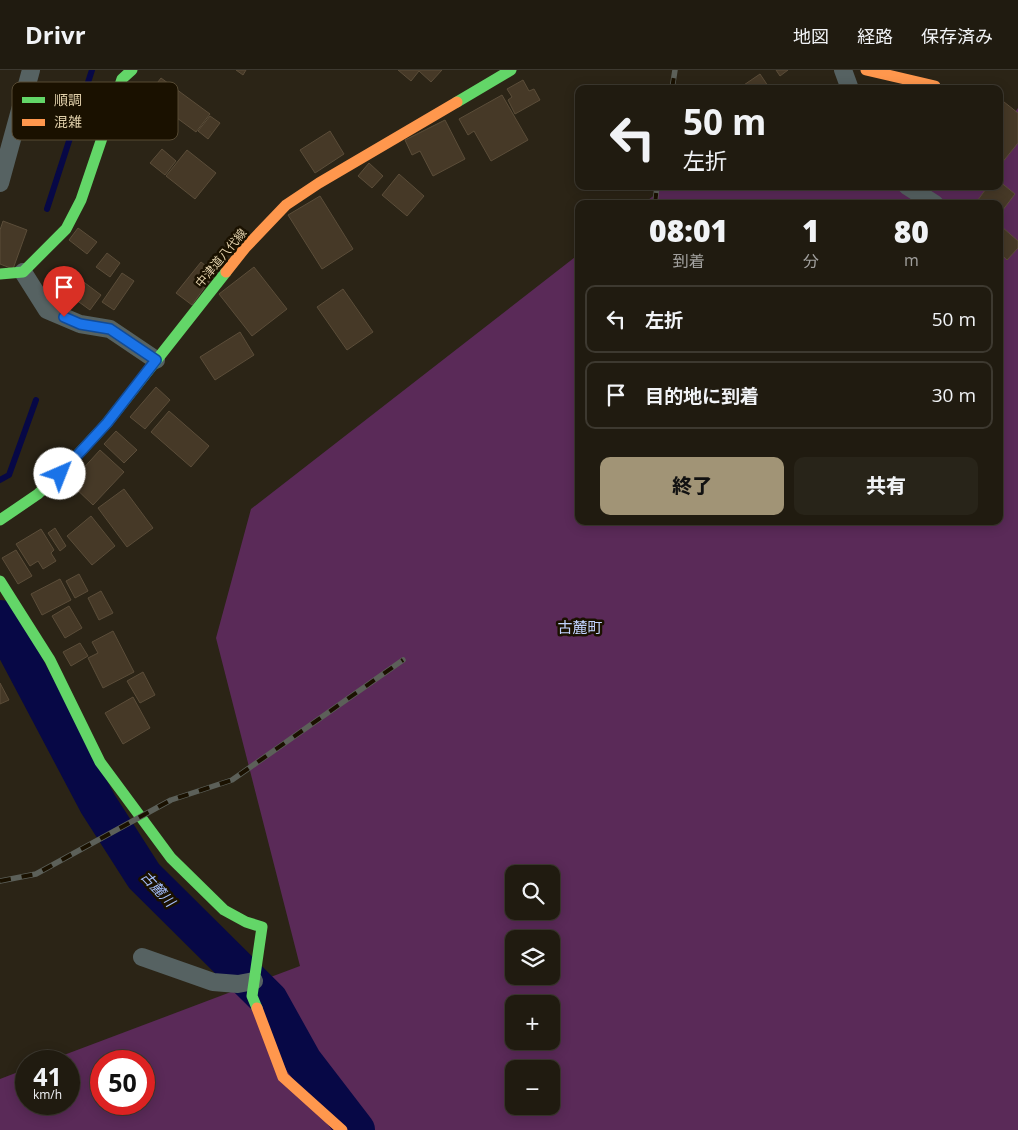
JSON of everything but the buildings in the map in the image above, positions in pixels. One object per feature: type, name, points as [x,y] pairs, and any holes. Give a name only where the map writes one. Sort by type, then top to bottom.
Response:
[{"type":"street","points":[[121,82],[132,70]]},
{"type":"street","name":"中津道八代線","points":[[0,520],[38,494],[107,423],[245,248],[286,205],[511,70]]},
{"type":"street","points":[[843,70],[849,85]]},
{"type":"street","points":[[866,70],[931,85]]},
{"type":"street","points":[[0,183],[12,139]]},
{"type":"street","points":[[0,274],[23,272],[66,229],[81,200],[101,140]]},
{"type":"street","points":[[913,190],[930,200]]},
{"type":"street","points":[[23,272],[47,310],[80,324],[110,329],[156,360]]},
{"type":"street","points":[[0,581],[50,660],[100,762],[171,858],[224,910],[246,922],[262,927],[252,996],[283,1077],[342,1130]]},
{"type":"street","points":[[142,958],[213,982],[238,984],[254,981]]},
{"type":"shaded area","points":[[1018,108],[1018,1130],[0,1130],[0,1079],[15,1073],[15,1115],[80,1115],[80,1050],[77,1050],[300,966],[216,638],[251,509],[575,257],[575,525],[1003,525],[1003,200],[648,200],[661,190],[1003,190],[1003,129]]},
{"type":"waterway","points":[[88,82],[92,70]]},
{"type":"waterway","points":[[47,209],[69,140]]},
{"type":"waterway","points":[[0,480],[9,475],[36,400]]},
{"type":"waterway","name":"古麓川","points":[[0,619],[98,804],[144,876],[269,1000],[303,1061],[356,1130]]},
{"type":"railway","points":[[673,85],[675,70]]},
{"type":"railway","points":[[655,200],[657,190]]},
{"type":"railway","points":[[0,881],[36,874],[171,800],[232,780],[403,660]]},
{"type":"traffic: fast","points":[[121,82],[132,70]]},
{"type":"traffic: fast","points":[[457,102],[511,70]]},
{"type":"traffic: fast","points":[[0,274],[23,272],[66,229],[81,200],[101,140]]},
{"type":"traffic: fast","points":[[0,520],[38,494],[107,423],[226,272]]},
{"type":"traffic: fast","points":[[0,581],[50,660],[100,762],[171,858],[224,910],[246,922],[262,927],[252,996],[257,1008]]},
{"type":"traffic: slow","points":[[866,70],[931,85]]},
{"type":"traffic: slow","points":[[226,272],[245,248],[286,205],[319,183],[457,102]]},
{"type":"traffic: slow","points":[[257,1008],[283,1077],[342,1130]]},
{"type":"district","name":"古麓町","points":[[580,628]]},
{"type":"route","points":[[60,474],[107,423],[156,360],[110,329],[80,324],[64,317]]}]
